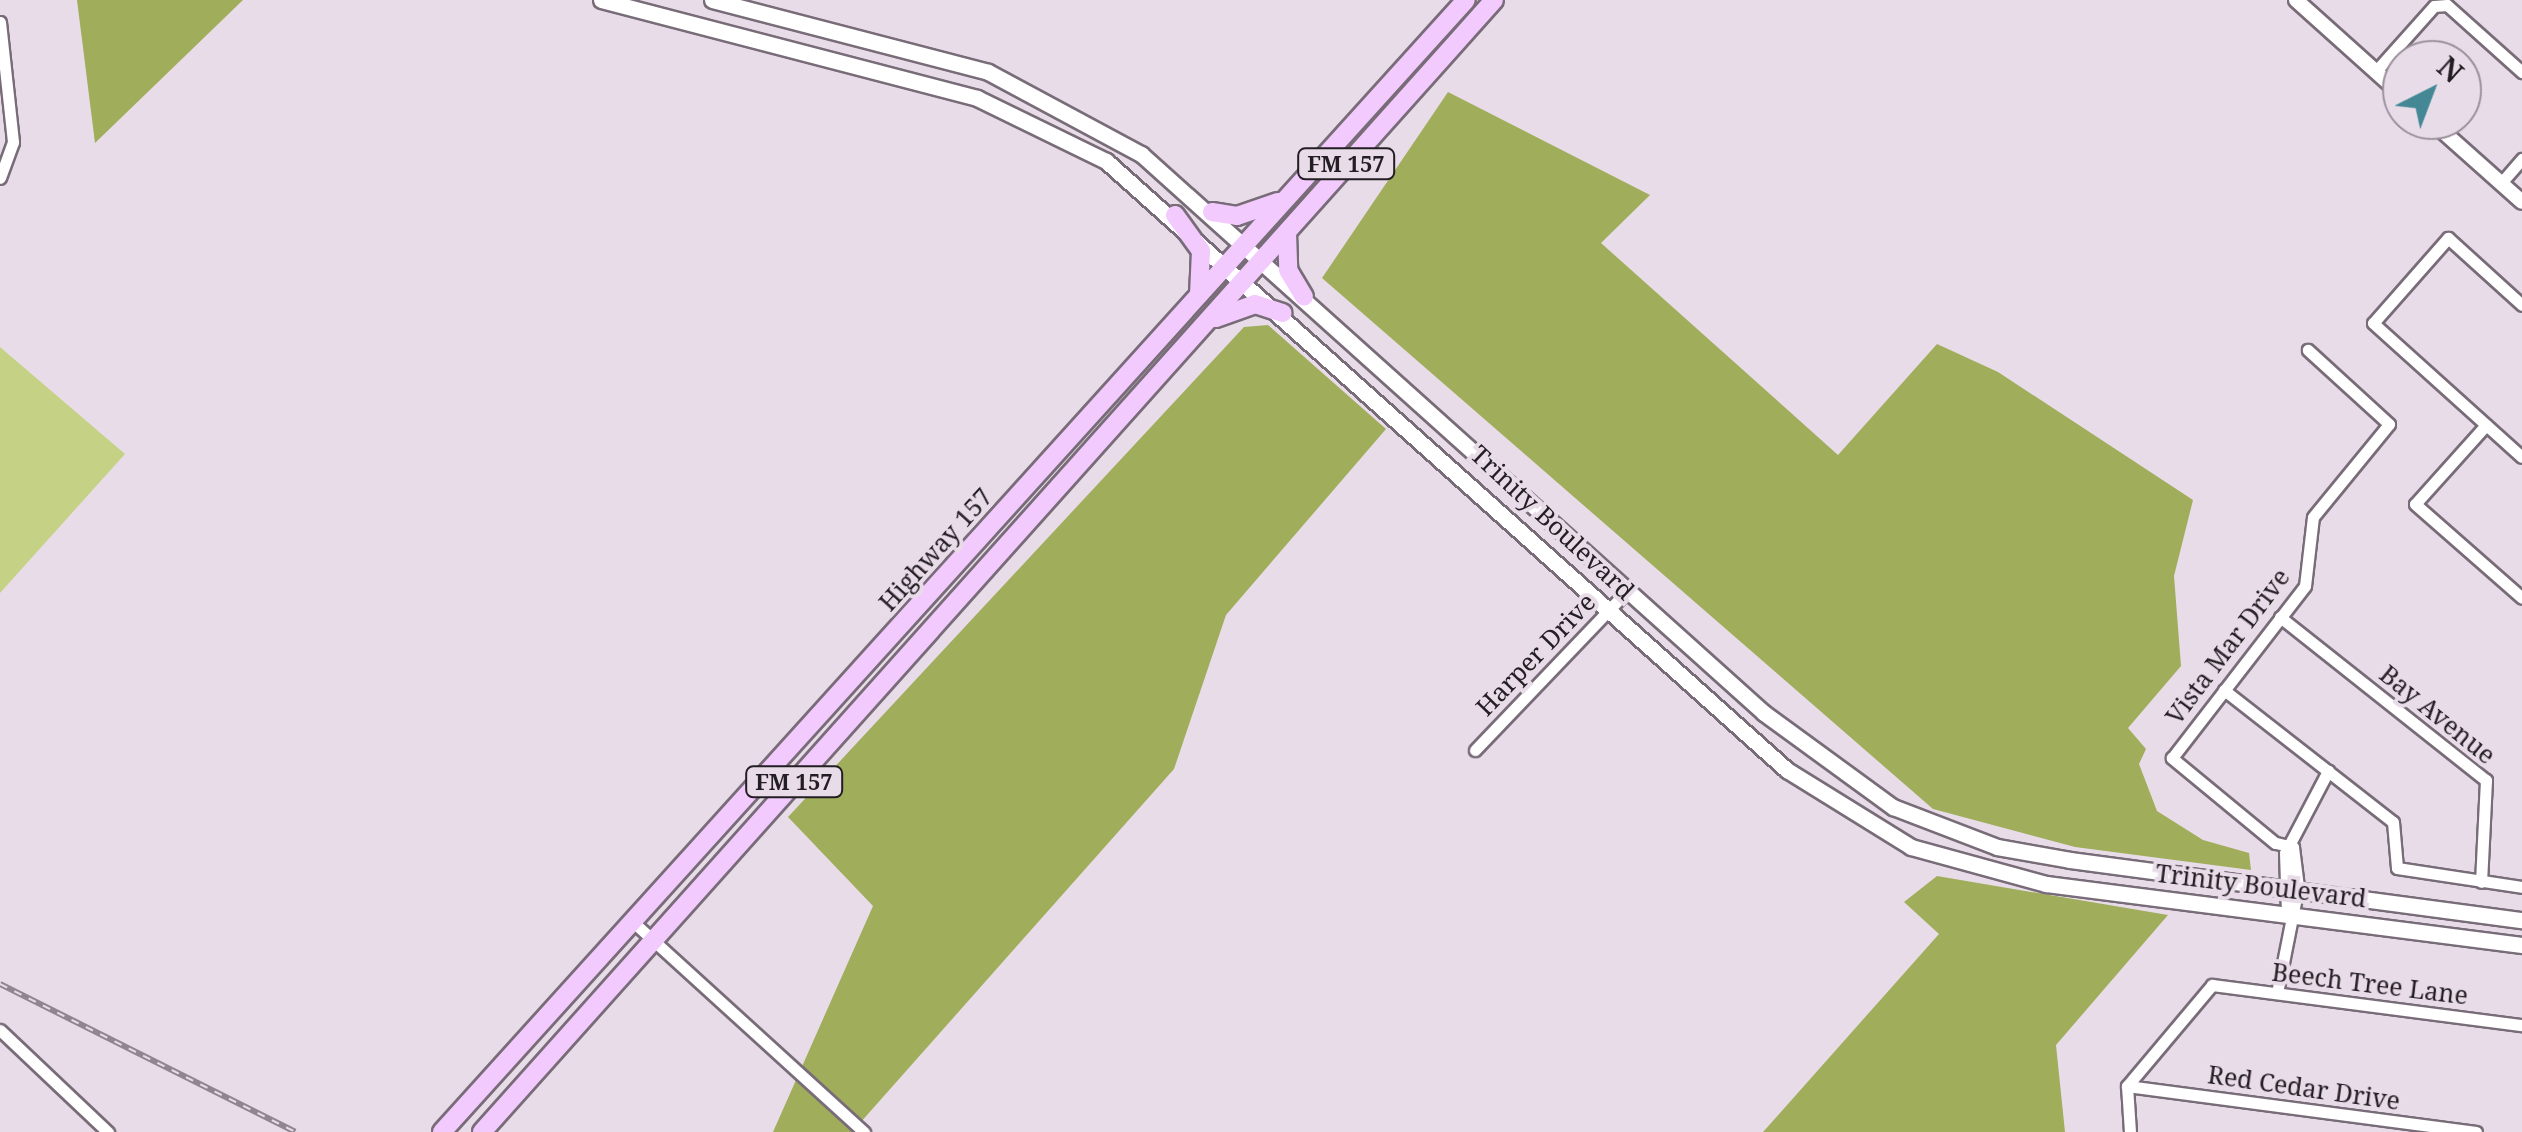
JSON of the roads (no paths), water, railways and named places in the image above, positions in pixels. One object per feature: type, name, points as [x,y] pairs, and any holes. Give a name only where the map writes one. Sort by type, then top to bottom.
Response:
[{"type":"main road","name":"Trinity Boulevard","points":[[601,0],[814,52],[976,98],[1043,127],[1174,215],[1821,796],[1942,858],[1990,872],[2522,944]]},
{"type":"main road","name":"Trinity Boulevard","points":[[712,0],[822,27],[1048,98],[1212,212],[1827,766],[1952,832],[1997,847],[2522,920]]},
{"type":"main road","name":"Highway 157","points":[[442,1132],[1466,0]]},
{"type":"main road","name":"Highway 157","points":[[482,1132],[1494,0]]},
{"type":"main road","points":[[814,52],[822,27]]},
{"type":"main road","points":[[1212,212],[1236,216],[1283,200]]},
{"type":"main road","points":[[1174,215],[1201,251],[1198,297]]},
{"type":"main road","points":[[1288,228],[1283,252],[1304,297]]},
{"type":"main road","points":[[1207,323],[1255,304],[1283,314]]},
{"type":"main road","points":[[1412,427],[1428,408]]},
{"type":"main road","points":[[976,539],[994,555]]},
{"type":"street","points":[[2296,0],[2382,77]]},
{"type":"street","points":[[2376,71],[2434,6],[2447,5],[2522,72]]},
{"type":"street","points":[[0,22],[13,142],[0,178]]},
{"type":"street","points":[[2453,140],[2522,202]]},
{"type":"street","points":[[2501,182],[2522,159]]},
{"type":"street","points":[[2522,305],[2448,238],[2373,323],[2522,457]]},
{"type":"street","name":"Vista Mar Drive","points":[[2293,847],[2275,842],[2172,758],[2305,586],[2313,516],[2389,424],[2308,350]]},
{"type":"street","points":[[2486,425],[2414,504],[2522,598]]},
{"type":"street","name":"Harper Drive","points":[[1474,750],[1628,590]]},
{"type":"street","name":"Bay Avenue","points":[[2280,617],[2486,780],[2480,882]]},
{"type":"street","points":[[2224,690],[2393,822],[2397,868],[2522,887]]},
{"type":"street","points":[[2287,913],[2280,884],[2300,812],[2328,771]]},
{"type":"street","points":[[2276,993],[2287,913],[2298,887],[2293,847]]},
{"type":"street","points":[[632,921],[864,1132]]},
{"type":"street","name":"Beech Tree Lane","points":[[2127,1086],[2212,986],[2522,1025]]},
{"type":"street","points":[[0,1030],[108,1132]]},
{"type":"street","points":[[2127,1086],[2130,1132]]},
{"type":"street","name":"Red Cedar Drive","points":[[2127,1086],[2476,1132]]},
{"type":"railway","points":[[0,984],[295,1132]]}]
